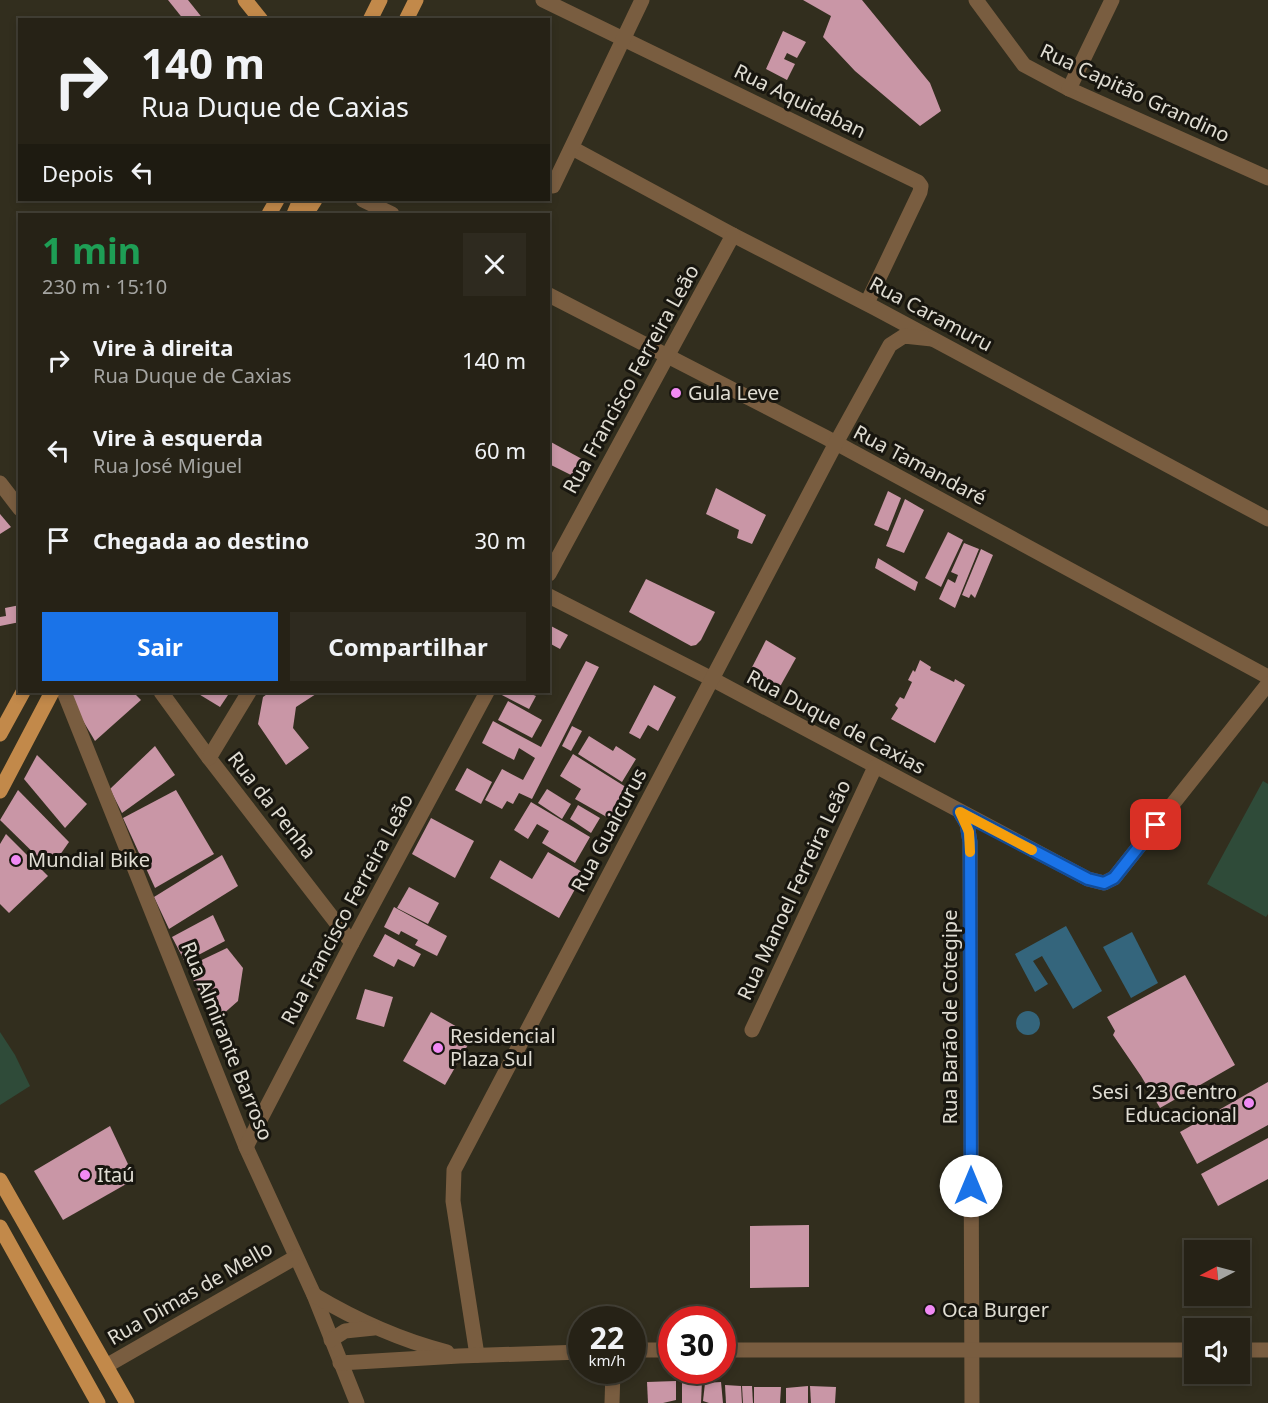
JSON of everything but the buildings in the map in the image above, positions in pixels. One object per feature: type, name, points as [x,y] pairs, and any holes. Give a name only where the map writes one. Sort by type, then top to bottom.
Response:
[{"type":"main road","points":[[245,0],[259,18]]},
{"type":"main road","points":[[371,18],[380,0]]},
{"type":"main road","points":[[0,734],[22,693]]},
{"type":"main road","points":[[0,791],[51,693]]},
{"type":"main road","points":[[0,1180],[127,1403]]},
{"type":"main road","points":[[0,1227],[98,1403]]},
{"type":"street","name":"Rua Aquidaban","points":[[543,0],[918,182],[921,186],[920,192],[871,306]]},
{"type":"street","points":[[554,186],[642,0]]},
{"type":"street","name":"Rua Capitão Grandino","points":[[976,0],[1024,65],[1070,89],[1268,178]]},
{"type":"street","points":[[1070,89],[1112,0]]},
{"type":"street","name":"Rua Caramuru","points":[[572,148],[1268,519]]},
{"type":"street","points":[[365,201],[390,213]]},
{"type":"street","name":"Rua Francisco Ferreira Leão","points":[[550,572],[733,235]]},
{"type":"street","name":"Rua Tamandaré","points":[[550,296],[836,443],[1268,677]]},
{"type":"street","points":[[871,306],[889,324],[890,345]]},
{"type":"street","points":[[890,345],[904,336],[932,339]]},
{"type":"street","name":"Rua Guaicurus","points":[[477,1355],[453,1201],[454,1170],[836,443],[890,345]]},
{"type":"street","points":[[3,493],[18,507]]},
{"type":"street","name":"Rua Duque de Caxias","points":[[550,597],[712,679],[1088,879],[1104,883],[1114,878],[1268,684]]},
{"type":"street","name":"Rua Almirante Barroso","points":[[64,693],[246,1147],[314,1295],[357,1403]]},
{"type":"street","name":"Rua da Penha","points":[[162,693],[352,943]]},
{"type":"street","points":[[209,758],[248,693]]},
{"type":"street","name":"Rua Francisco Ferreira Leão","points":[[246,1147],[352,943],[486,693]]},
{"type":"street","name":"Rua Manoel Ferreira Leão","points":[[752,1030],[875,767]]},
{"type":"street","name":"Rua Barão de Cotegipe","points":[[960,812],[967,824],[970,842],[972,1403]]},
{"type":"street","name":"Rua Dimas de Mello","points":[[106,1366],[296,1257]]},
{"type":"street","points":[[314,1295],[377,1328],[418,1344],[459,1356]]},
{"type":"street","points":[[331,1340],[345,1331],[377,1328]]},
{"type":"street","points":[[736,1350],[1184,1350]]},
{"type":"street","points":[[1250,1350],[1268,1350]]},
{"type":"street","points":[[340,1363],[568,1352]]},
{"type":"street","points":[[612,1403],[613,1384]]},
{"type":"green space","points":[[1263,781],[1268,784],[1268,914],[1266,917],[1207,884]]},
{"type":"green space","points":[[0,1032],[15,1055],[30,1086],[0,1105]]},
{"type":"water","points":[[1066,926],[1102,991],[1073,1009],[1042,956],[1033,961],[1048,984],[1035,992],[1015,954]]},
{"type":"water","points":[[1132,932],[1158,983],[1131,998],[1103,947]]},
{"type":"water","points":[[1028,1011],[1033,1012],[1039,1018],[1039,1028],[1033,1034],[1028,1035],[1023,1034],[1017,1028],[1016,1023],[1017,1018],[1023,1012]]},
{"type":"slow traffic","points":[[970,852],[969,832],[960,812],[1032,850]]},
{"type":"place","name":"Gula Leve","points":[[676,393]]},
{"type":"place","name":"Mundial Bike","points":[[16,860]]},
{"type":"place","name":"Residencial Plaza Sul","points":[[438,1048]]},
{"type":"place","name":"Sesi 123 Centro Educacional","points":[[1249,1103]]},
{"type":"place","name":"Itaú","points":[[85,1175]]},
{"type":"place","name":"Oca Burger","points":[[930,1310]]},
{"type":"route","points":[[971,1186],[970,842],[967,824],[960,812],[1088,879],[1104,883],[1114,878],[1156,825]]}]
